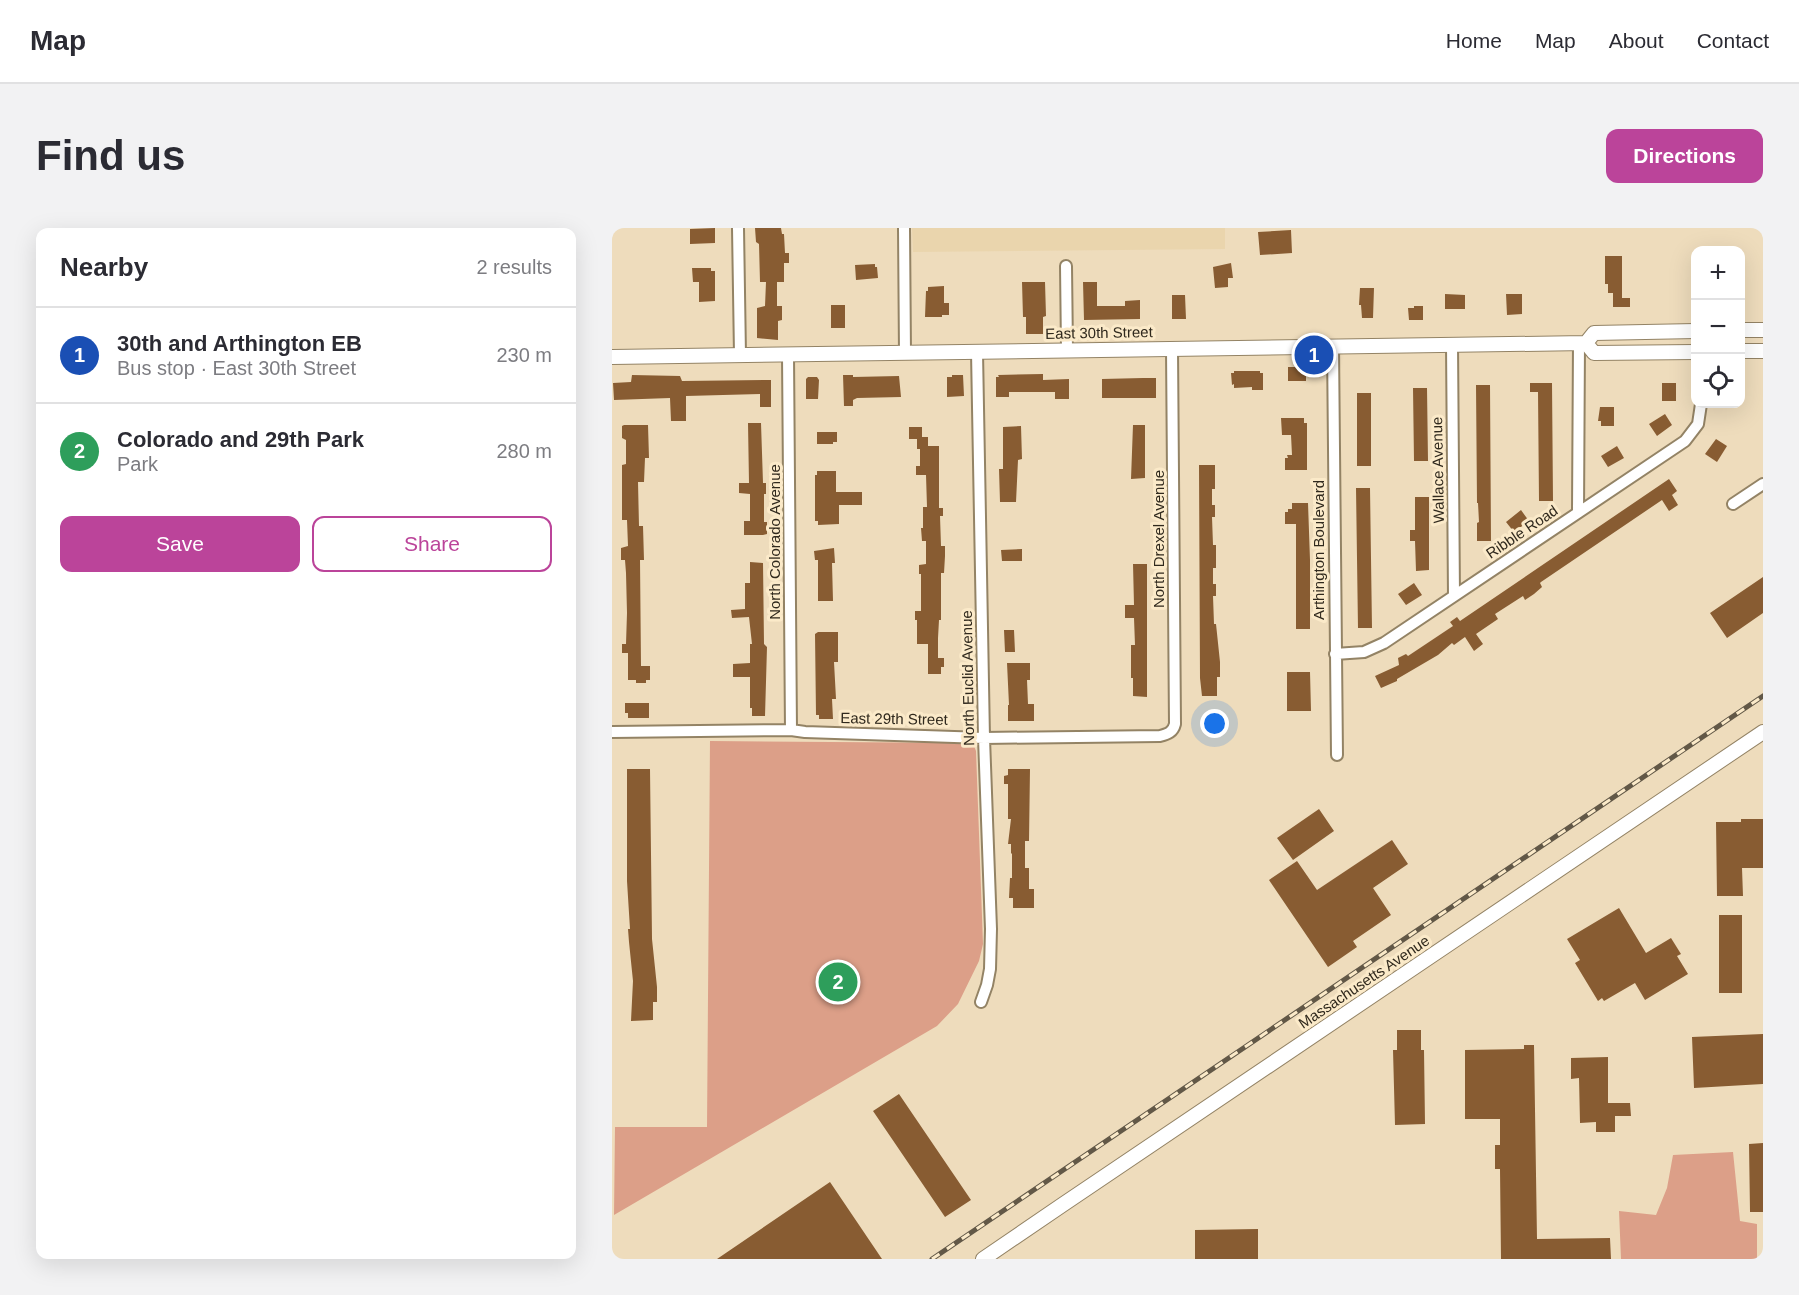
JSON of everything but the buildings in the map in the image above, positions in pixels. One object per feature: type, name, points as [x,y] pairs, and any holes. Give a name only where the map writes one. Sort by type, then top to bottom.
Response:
[{"type":"main road","points":[[1745,330],[1763,330]]},
{"type":"main road","name":"East 30th Street","points":[[612,357],[1582,343],[1594,333],[1691,331]]},
{"type":"main road","name":"East 30th Street","points":[[1582,343],[1594,353],[1691,352]]},
{"type":"main road","points":[[1745,351],[1763,351]]},
{"type":"main road","name":"Massachusetts Avenue","points":[[983,1259],[1132,1156],[1763,732]]},
{"type":"street","points":[[738,228],[740,355]]},
{"type":"street","points":[[904,228],[905,353]]},
{"type":"street","points":[[1066,266],[1067,350]]},
{"type":"street","points":[[1578,512],[1582,343]]},
{"type":"street","name":"Wallace Avenue","points":[[1452,344],[1454,596]]},
{"type":"street","name":"Arthington Boulevard","points":[[1333,346],[1337,754]]},
{"type":"street","name":"North Drexel Avenue","points":[[1172,349],[1174,729]]},
{"type":"street","name":"North Euclid Avenue","points":[[977,352],[984,738],[991,929],[990,969],[981,1002]]},
{"type":"street","name":"North Colorado Avenue","points":[[788,355],[791,730]]},
{"type":"street","name":"Ribble Road","points":[[1335,654],[1364,652],[1384,643],[1685,441],[1696,428],[1700,419],[1701,408]]},
{"type":"street","points":[[1733,504],[1763,484]]},
{"type":"street","name":"East 29th Street","points":[[612,732],[791,730],[984,738],[1160,736],[1174,729]]},
{"type":"shaded area","points":[[912,228],[1225,228],[1225,249],[913,252]]},
{"type":"shaded area","points":[[710,741],[968,743],[974,746],[983,944],[979,961],[958,1004],[937,1026],[614,1215],[615,1127],[707,1127]]},
{"type":"shaded area","points":[[1733,1152],[1740,1221],[1757,1224],[1757,1259],[1621,1259],[1619,1211],[1656,1215],[1667,1188],[1673,1155]]},
{"type":"railway","points":[[932,1259],[1763,696]]},
{"type":"place","name":"30th and Arthington EB","points":[[1314,355]]},
{"type":"place","name":"Colorado and 29th Park","points":[[838,982]]}]
